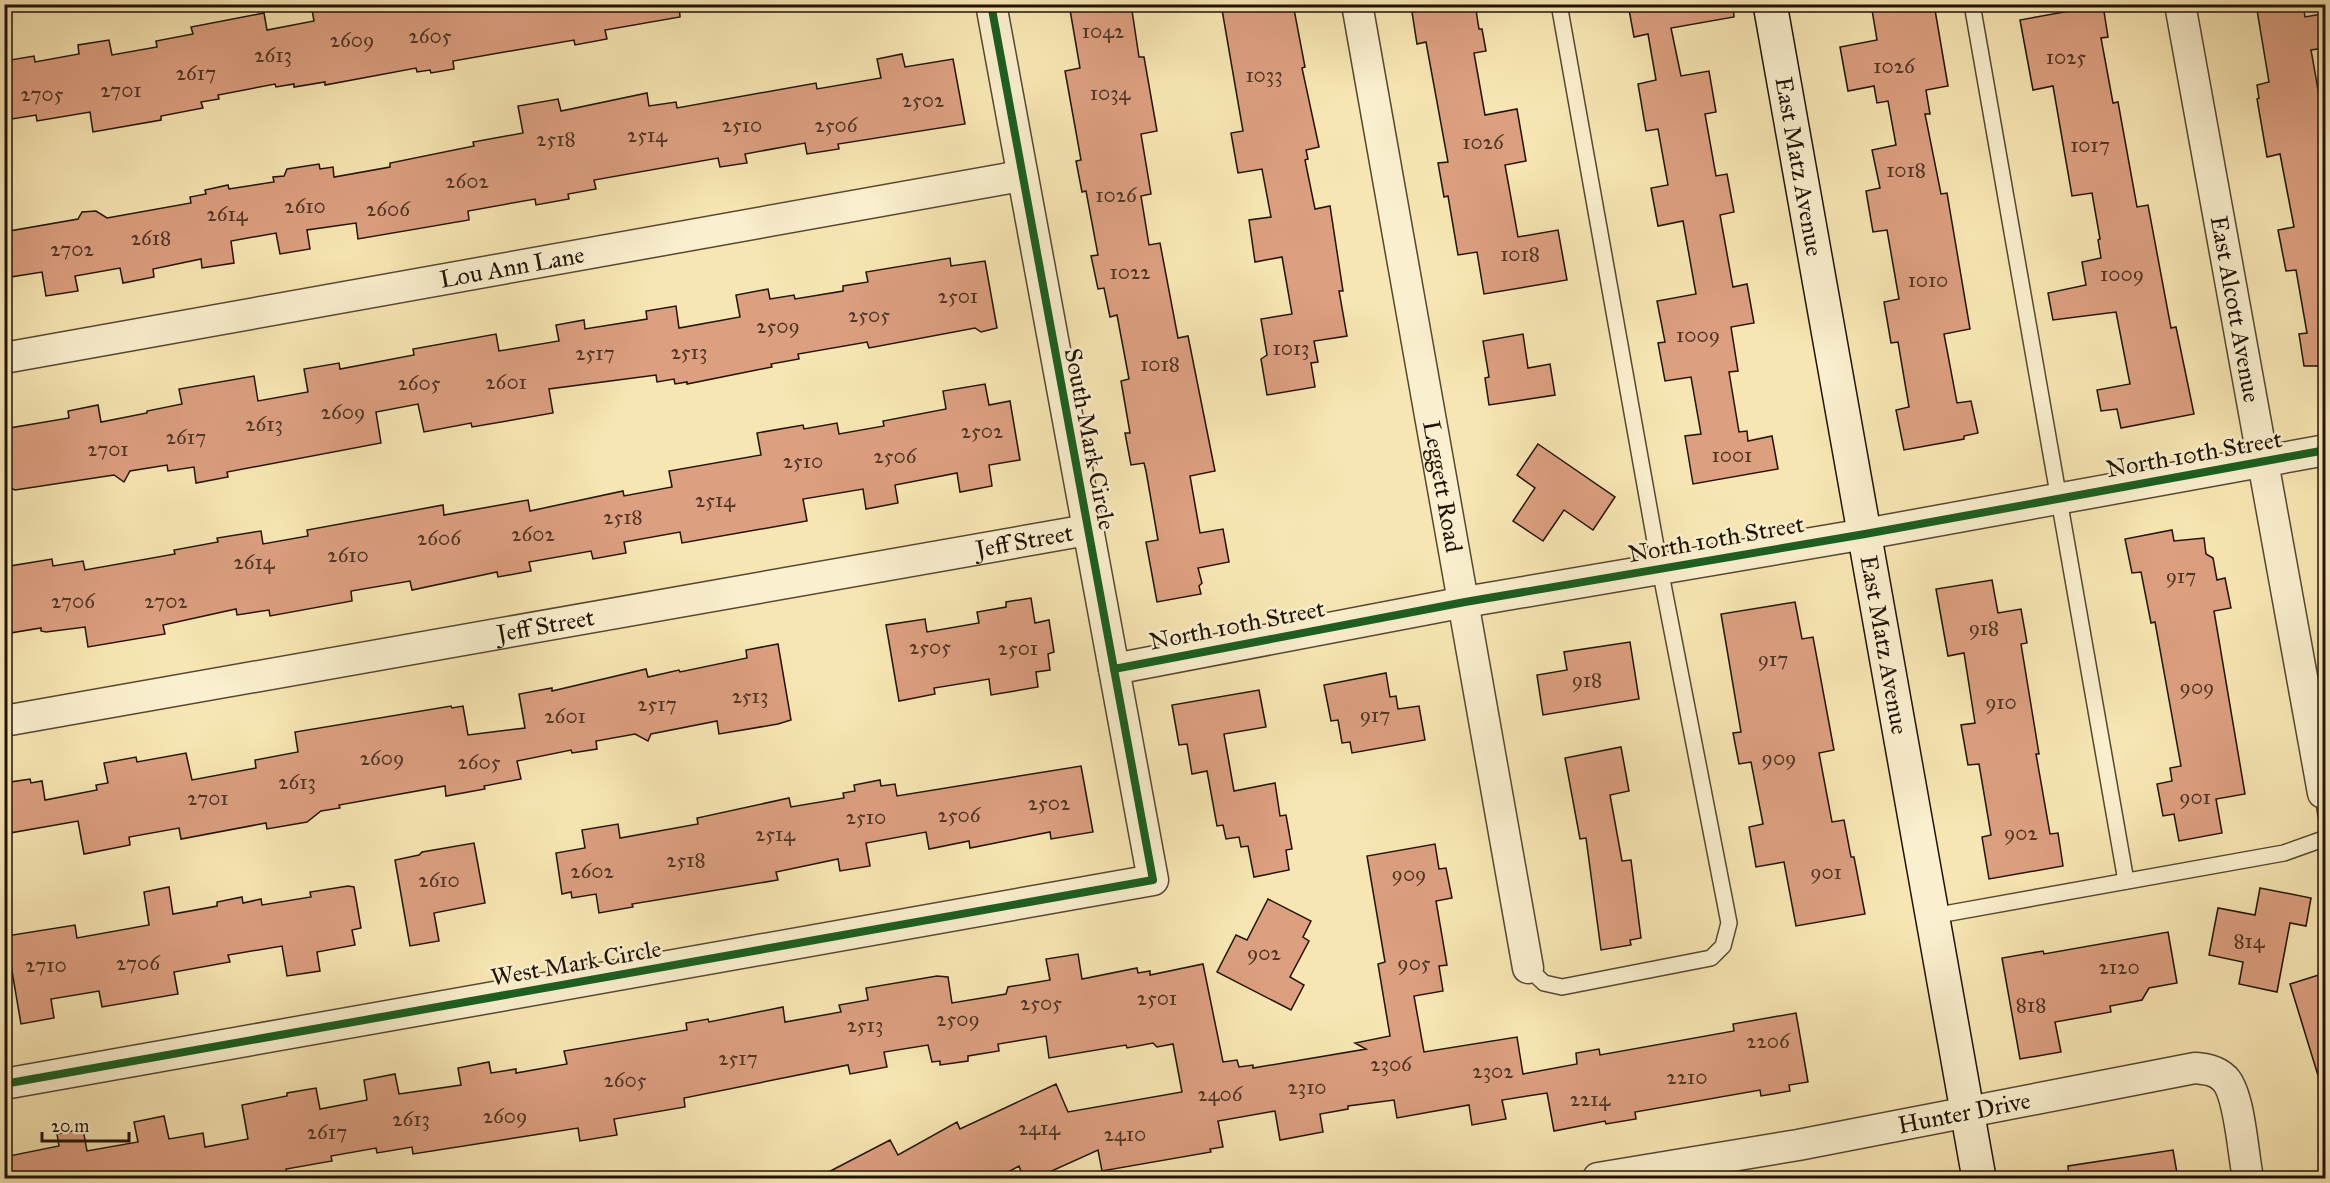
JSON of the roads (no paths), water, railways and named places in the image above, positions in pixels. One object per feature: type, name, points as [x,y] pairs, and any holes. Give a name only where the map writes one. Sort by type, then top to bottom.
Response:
[{"type":"street","name":"South Mark Circle","points":[[991,4],[1153,880]]},
{"type":"street","name":"Leggett Road","points":[[1357,4],[1465,602],[1528,968]]},
{"type":"street","name":"East Matz Avenue","points":[[1770,4],[1979,1179]]},
{"type":"street","name":"East Alcott Avenue","points":[[2180,4],[2324,804]]},
{"type":"street","name":"Lou Ann Lane","points":[[4,358],[1021,176]]},
{"type":"street","name":"North 10th Street","points":[[1114,669],[1465,602],[1865,534],[2325,450]]},
{"type":"street","name":"Jeff Street","points":[[4,721],[1087,530]]},
{"type":"street","name":"West Mark Circle","points":[[4,1084],[1153,880]]},
{"type":"street","name":"Hunter Drive","points":[[1598,1179],[1798,1146],[2195,1068],[2212,1070],[2225,1079],[2233,1094],[2248,1179]]},
{"type":"lane","points":[[1528,968],[1544,983],[1562,987],[1711,958],[1723,946],[1729,923],[1660,568],[1559,4]]},
{"type":"lane","points":[[1972,4],[2061,498],[2126,881]]},
{"type":"lane","points":[[1933,916],[2284,853],[2325,838]]}]
